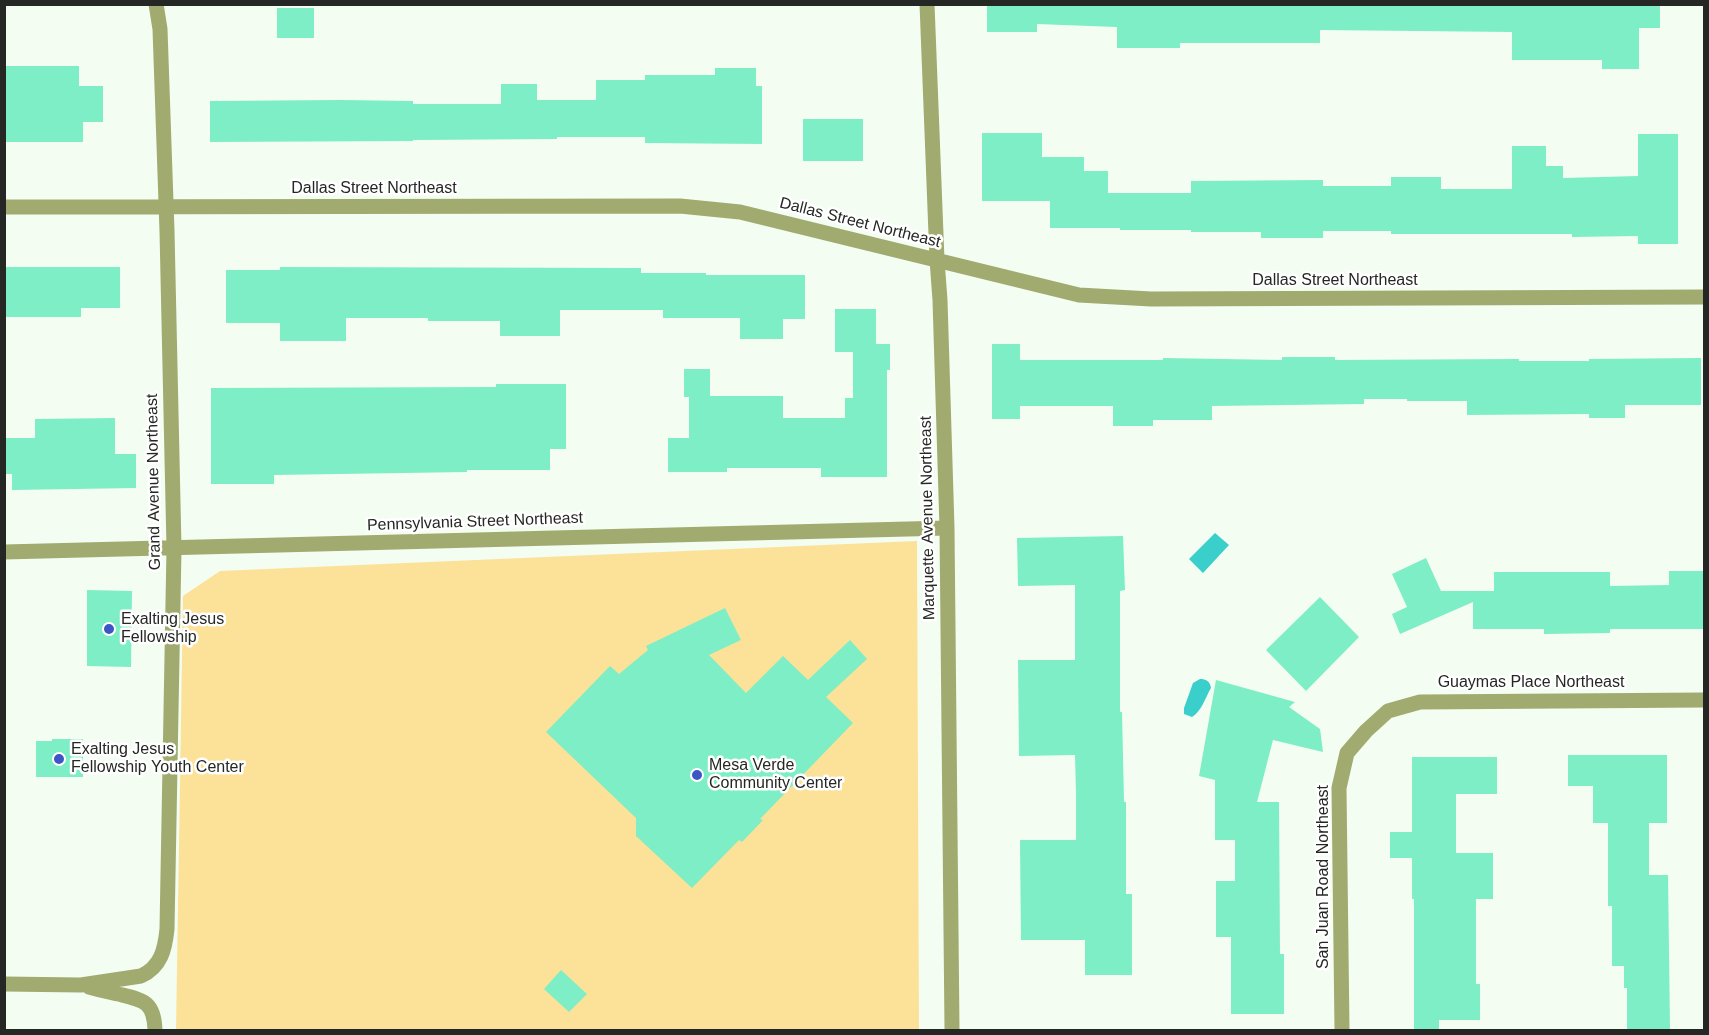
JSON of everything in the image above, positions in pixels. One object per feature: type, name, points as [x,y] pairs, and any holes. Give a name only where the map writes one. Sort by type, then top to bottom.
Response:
[{"type":"street","name":"Grand Avenue Northeast","points":[[81,985],[141,976],[150,972],[160,958],[167,929],[174,548],[166,207],[160,29],[156,4]]},
{"type":"street","name":"Marquette Avenue Northeast","points":[[927,4],[947,528],[952,1030]]},
{"type":"street","name":"Dallas Street Northeast","points":[[4,207],[680,206],[740,212],[1079,295],[1151,299],[1704,297]]},
{"type":"street","name":"Pennsylvania Street Northeast","points":[[4,552],[947,528]]},
{"type":"street","name":"Guaymas Place Northeast","points":[[1366,730],[1388,711],[1420,702],[1704,700]]},
{"type":"street","name":"San Juan Road Northeast","points":[[1342,1030],[1340,788],[1347,753],[1366,730]]},
{"type":"street","points":[[4,984],[81,985],[138,998],[147,1004],[152,1013],[155,1030]]},
{"type":"shaded area","points":[[917,541],[919,1030],[176,1030],[183,596],[220,571]]},
{"type":"water","points":[[1215,533],[1229,545],[1203,573],[1189,559]]},
{"type":"water","points":[[1200,679],[1207,681],[1211,688],[1201,708],[1192,717],[1184,714],[1184,708],[1193,683]]},
{"type":"building","points":[[987,4],[1660,4],[1660,28],[1639,28],[1639,69],[1602,69],[1602,60],[1512,60],[1512,32],[1320,30],[1320,43],[1180,43],[1180,48],[1117,48],[1117,27],[1037,24],[1037,32],[987,32]]},
{"type":"building","points":[[277,8],[314,8],[314,38],[277,38]]},
{"type":"building","points":[[4,66],[79,66],[79,86],[103,86],[103,122],[83,122],[83,142],[4,142]]},
{"type":"building","points":[[715,68],[756,68],[756,86],[762,86],[762,144],[645,143],[645,137],[210,142],[210,101],[340,100],[413,101],[413,104],[501,104],[501,84],[537,84],[537,100],[596,100],[596,80],[645,80],[645,75],[715,75]]},
{"type":"building","points":[[803,119],[863,119],[863,161],[803,161]]},
{"type":"building","points":[[982,133],[1042,133],[1042,157],[1084,157],[1084,171],[1108,171],[1108,193],[1191,193],[1191,181],[1323,180],[1323,186],[1391,186],[1391,177],[1441,177],[1441,189],[1512,189],[1512,146],[1546,146],[1546,166],[1563,166],[1563,178],[1638,176],[1638,134],[1678,134],[1678,244],[1638,244],[1638,236],[1572,237],[1572,234],[1391,234],[1391,231],[1323,231],[1323,238],[1261,238],[1261,232],[1050,228],[1050,201],[982,201]]},
{"type":"building","points":[[4,267],[120,267],[120,308],[81,308],[81,317],[4,317]]},
{"type":"building","points":[[280,267],[641,268],[641,273],[805,275],[805,319],[783,319],[783,339],[740,339],[740,318],[663,318],[663,310],[560,310],[560,336],[500,336],[500,321],[346,318],[346,341],[280,341],[280,323],[226,323],[226,270],[280,270]]},
{"type":"building","points":[[835,309],[876,309],[876,344],[890,344],[890,370],[887,370],[887,477],[821,477],[821,468],[727,468],[727,472],[668,472],[668,438],[689,438],[689,397],[684,397],[684,369],[710,369],[710,396],[783,396],[783,418],[845,418],[845,398],[853,398],[853,352],[835,352]]},
{"type":"building","points":[[992,344],[1020,344],[1020,360],[1163,360],[1163,358],[1282,360],[1282,357],[1335,357],[1335,360],[1589,361],[1589,359],[1701,358],[1701,405],[1625,405],[1625,418],[1589,418],[1589,414],[1467,415],[1467,401],[1364,399],[1364,404],[1212,406],[1212,420],[1153,420],[1153,426],[1113,426],[1113,406],[1020,406],[1020,419],[992,419]]},
{"type":"building","points":[[496,384],[566,384],[566,449],[550,449],[550,470],[274,475],[274,484],[211,484],[211,388],[496,387]]},
{"type":"building","points":[[115,418],[115,454],[136,454],[136,488],[12,490],[12,474],[4,474],[4,438],[35,438],[35,419]]},
{"type":"building","points":[[1123,536],[1125,590],[1120,591],[1120,712],[1122,712],[1124,802],[1126,802],[1126,894],[1132,894],[1132,975],[1085,975],[1085,940],[1021,940],[1020,840],[1076,840],[1076,794],[1075,755],[1019,756],[1018,660],[1075,660],[1075,585],[1018,586],[1017,538]]},
{"type":"building","points":[[1426,558],[1441,591],[1494,591],[1494,572],[1610,572],[1610,586],[1669,585],[1669,571],[1704,571],[1704,629],[1610,629],[1610,633],[1544,634],[1544,629],[1473,629],[1473,602],[1400,634],[1392,614],[1407,607],[1392,574]]},
{"type":"building","name":"Exalting Jesus Fellowship","points":[[87,590],[132,591],[131,667],[87,666]]},
{"type":"building","points":[[1320,597],[1359,637],[1306,691],[1266,650]]},
{"type":"building","name":"Mesa Verde Community Center","points":[[725,608],[741,640],[709,655],[746,693],[783,656],[808,680],[850,640],[867,659],[826,697],[853,723],[760,819],[763,820],[742,842],[739,840],[692,888],[636,836],[636,818],[546,732],[610,666],[619,674],[648,650],[646,646]]},
{"type":"building","points":[[1216,680],[1295,702],[1289,707],[1320,729],[1323,752],[1273,740],[1257,802],[1279,802],[1280,954],[1284,954],[1284,1014],[1231,1014],[1231,937],[1216,937],[1216,881],[1235,881],[1235,840],[1215,840],[1215,780],[1199,776]]},
{"type":"building","name":"Exalting Jesus Fellowship Youth Center","points":[[52,739],[83,739],[83,777],[36,777],[36,741],[52,741]]},
{"type":"building","points":[[1568,755],[1667,755],[1667,823],[1649,823],[1649,875],[1668,875],[1670,1030],[1627,1030],[1627,988],[1624,988],[1624,966],[1612,966],[1612,906],[1608,906],[1608,823],[1593,823],[1593,786],[1568,786]]},
{"type":"building","points":[[1412,757],[1497,757],[1497,794],[1456,794],[1456,853],[1493,853],[1493,899],[1476,899],[1476,984],[1480,984],[1480,1020],[1439,1020],[1439,1030],[1414,1030],[1412,858],[1390,858],[1390,832],[1412,832]]},
{"type":"building","points":[[561,970],[587,994],[569,1012],[544,989]]},
{"type":"place","name":"Exalting Jesus Fellowship","points":[[109,629]]},
{"type":"place","name":"Exalting Jesus Fellowship Youth Center","points":[[59,759]]},
{"type":"place","name":"Mesa Verde Community Center","points":[[697,775]]}]
